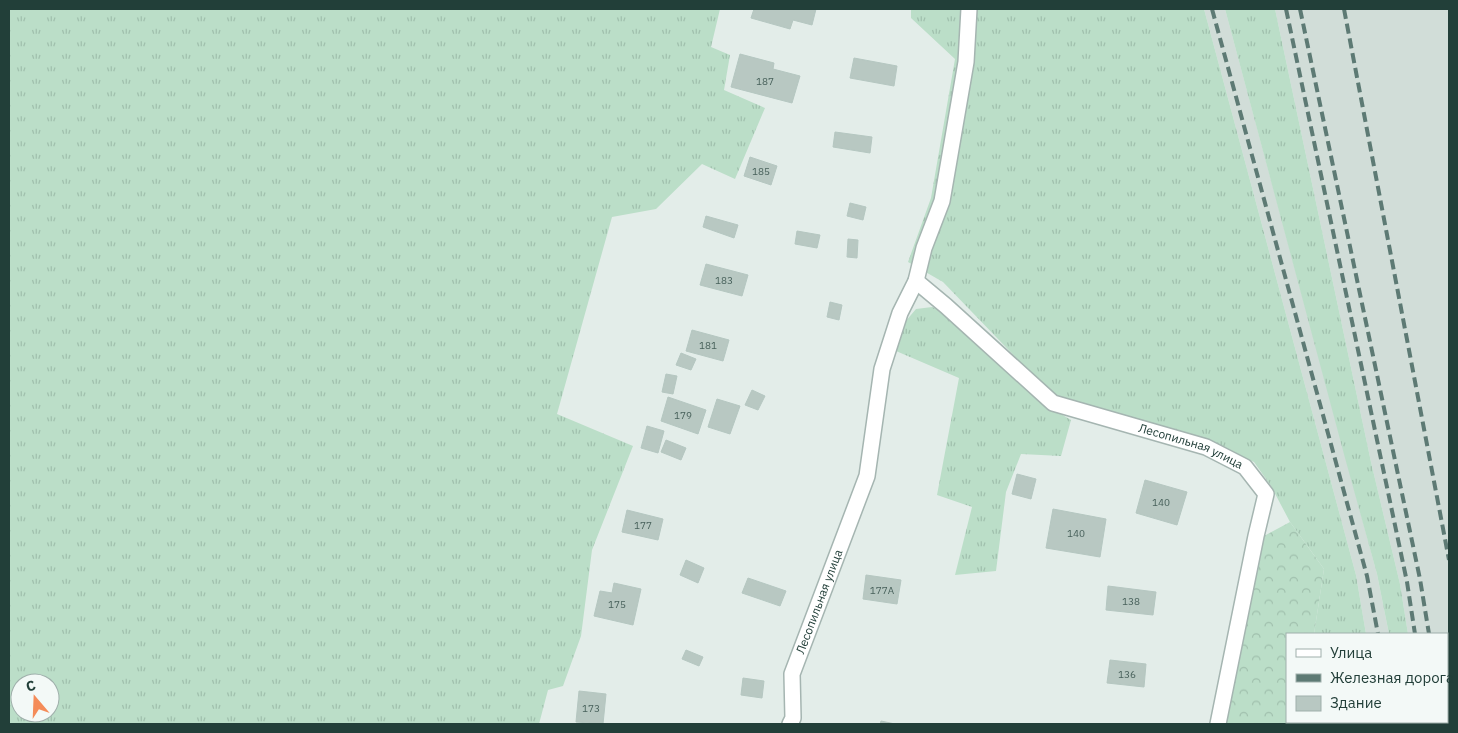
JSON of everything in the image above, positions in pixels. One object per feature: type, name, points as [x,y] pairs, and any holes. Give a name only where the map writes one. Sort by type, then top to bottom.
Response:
[{"type":"street","name":"Лесопильная улица","points":[[790,724],[793,718],[792,674],[866,476],[882,370],[900,313],[916,281],[924,248],[942,201],[966,62],[969,9]]},
{"type":"street","name":"Лесопильная улица","points":[[916,281],[1053,403],[1206,447],[1246,467],[1266,494],[1218,724]]},
{"type":"shaded area","points":[[1204,9],[1225,9],[1377,574],[1389,633],[1366,633],[1356,575]]},
{"type":"shaded area","points":[[1275,9],[1449,9],[1449,724],[1421,724],[1448,723],[1448,633],[1408,633],[1400,584],[1371,462]]},
{"type":"green space","points":[[9,9],[720,9],[711,47],[730,55],[724,90],[765,108],[735,179],[702,164],[656,209],[612,217],[557,414],[633,446],[592,550],[581,636],[563,686],[548,690],[539,724],[9,724]]},
{"type":"green space","points":[[911,9],[1204,9],[1356,575],[1366,633],[1314,633],[1324,569],[1290,522],[1271,486],[1254,462],[1207,441],[1053,396],[943,282],[908,262],[931,198],[955,59],[911,18]]},
{"type":"green space","points":[[1225,9],[1275,9],[1371,462],[1400,584],[1408,633],[1389,633],[1377,574]]},
{"type":"green space","points":[[932,307],[946,312],[1046,405],[1071,420],[1061,456],[1021,454],[1006,492],[996,571],[955,575],[972,507],[937,495],[959,378],[896,351],[905,322],[916,309]]},
{"type":"green space","points":[[1290,522],[1324,569],[1314,633],[1286,633],[1286,723],[1319,724],[1226,724],[1264,536]]},
{"type":"green space","points":[[1382,723],[1382,724],[1319,724]]},
{"type":"building","points":[[754,9],[816,9],[812,25],[793,20],[790,29],[751,18]]},
{"type":"building","points":[[740,54],[774,63],[773,69],[800,76],[792,103],[731,87]]},
{"type":"building","points":[[854,58],[897,66],[894,86],[850,78]]},
{"type":"building","points":[[835,132],[872,137],[870,153],[833,147]]},
{"type":"building","points":[[750,157],[777,166],[771,185],[744,176]]},
{"type":"building","points":[[850,203],[866,207],[863,220],[847,216]]},
{"type":"building","points":[[706,216],[738,225],[734,238],[703,227]]},
{"type":"building","points":[[797,231],[820,235],[817,248],[795,244]]},
{"type":"building","points":[[848,239],[858,240],[857,258],[847,257]]},
{"type":"building","points":[[706,264],[748,275],[742,296],[700,285]]},
{"type":"building","points":[[830,302],[842,305],[839,320],[827,317]]},
{"type":"building","points":[[692,330],[729,340],[723,361],[686,351]]},
{"type":"building","points":[[681,353],[696,359],[691,370],[676,365]]},
{"type":"building","points":[[666,374],[677,376],[673,394],[662,392]]},
{"type":"building","points":[[752,390],[765,396],[758,410],[745,405]]},
{"type":"building","points":[[668,397],[706,410],[698,434],[661,421]]},
{"type":"building","points":[[717,399],[740,406],[730,434],[708,427]]},
{"type":"building","points":[[647,426],[664,431],[658,453],[641,448]]},
{"type":"building","points":[[666,440],[686,448],[681,460],[661,452]]},
{"type":"building","points":[[1017,474],[1036,479],[1031,499],[1012,494]]},
{"type":"building","points":[[1145,480],[1187,492],[1177,525],[1136,513]]},
{"type":"building","points":[[1053,509],[1106,519],[1100,557],[1046,548]]},
{"type":"building","points":[[627,510],[663,519],[658,540],[622,532]]},
{"type":"building","points":[[686,560],[704,568],[698,583],[680,575]]},
{"type":"building","points":[[866,575],[901,580],[897,604],[863,599]]},
{"type":"building","points":[[748,578],[786,591],[780,606],[742,593]]},
{"type":"building","points":[[614,583],[641,589],[633,625],[594,616],[600,591],[612,593]]},
{"type":"building","points":[[1108,586],[1156,592],[1153,615],[1106,610]]},
{"type":"building","points":[[686,650],[703,657],[699,666],[682,659]]},
{"type":"building","points":[[1110,660],[1146,664],[1144,687],[1107,683]]},
{"type":"building","points":[[743,678],[764,681],[762,698],[741,695]]},
{"type":"building","points":[[579,691],[606,694],[603,724],[576,722]]},
{"type":"building","points":[[881,721],[895,724],[880,724]]},
{"type":"railway","points":[[1212,9],[1367,576],[1378,633]]},
{"type":"railway","points":[[1286,9],[1407,582],[1415,633]]},
{"type":"railway","points":[[1300,9],[1420,579],[1429,633]]},
{"type":"railway","points":[[1344,9],[1449,560]]}]
